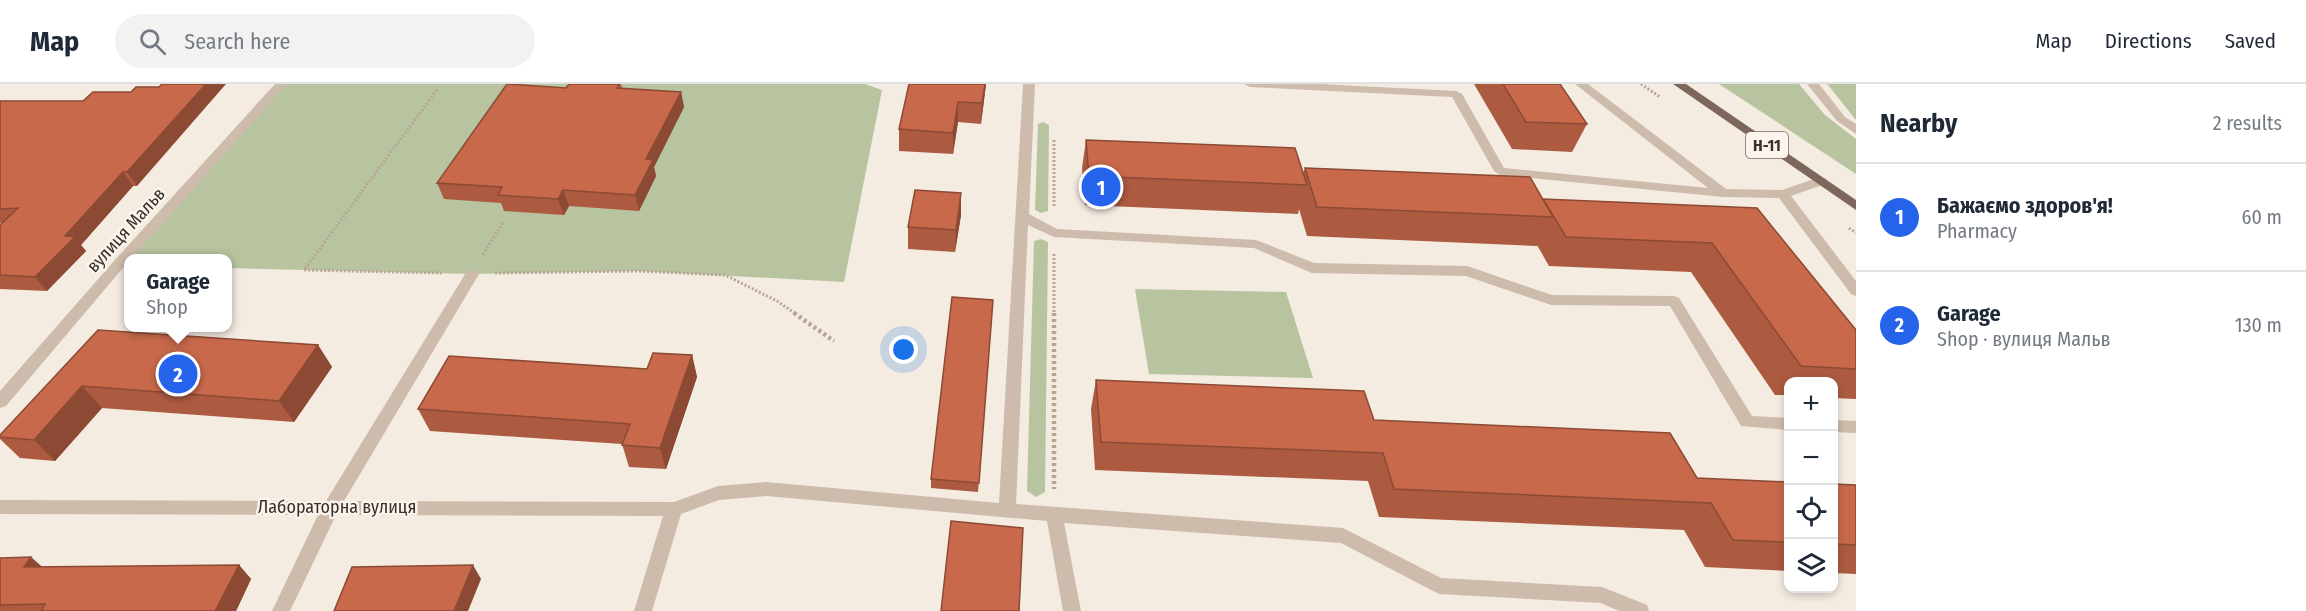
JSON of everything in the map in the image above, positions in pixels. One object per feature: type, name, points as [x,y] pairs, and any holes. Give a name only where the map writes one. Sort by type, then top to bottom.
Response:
[{"type":"main road","name":"Н-11","points":[[1679,84],[1856,206]]},
{"type":"street","name":"вулиця Мальв","points":[[128,254],[281,84]]},
{"type":"street","points":[[1007,511],[1029,84]]},
{"type":"street","points":[[1250,84],[1456,93],[1500,171],[1723,193],[1783,194],[1821,181]]},
{"type":"street","points":[[1581,84],[1723,193]]},
{"type":"street","points":[[1813,84],[1841,119],[1856,130]]},
{"type":"street","points":[[1783,194],[1856,291]]},
{"type":"street","points":[[1022,216],[1054,233],[1256,244],[1312,268],[1467,271],[1551,300],[1674,301],[1746,422],[1784,424]]},
{"type":"street","name":"вулиця Мальв","points":[[0,402],[124,258]]},
{"type":"street","points":[[281,611],[330,507],[472,274]]},
{"type":"street","points":[[1838,426],[1856,427]]},
{"type":"street","name":"Лабораторна вулиця","points":[[0,507],[674,508],[718,493],[766,489],[1007,511],[1343,536],[1439,586],[1602,595],[1640,611]]},
{"type":"street","points":[[643,611],[674,508]]},
{"type":"street","points":[[1054,514],[1072,611]]},
{"type":"path","points":[[437,90],[304,270],[472,274],[638,271],[725,275],[777,301],[834,341]]},
{"type":"path","points":[[1054,130],[1054,514]]},
{"type":"path","points":[[472,274],[504,221]]},
{"type":"green space","points":[[281,84],[865,84],[882,90],[844,282],[638,271],[472,274],[232,268],[232,254],[128,254]]},
{"type":"green space","points":[[1719,84],[1799,84],[1825,115],[1856,139],[1856,174]]},
{"type":"green space","points":[[1826,84],[1856,84],[1856,120],[1828,85]]},
{"type":"green space","points":[[1043,122],[1049,125],[1048,211],[1041,213],[1035,210],[1038,124]]},
{"type":"green space","points":[[1041,239],[1048,242],[1045,492],[1036,497],[1027,491],[1034,241]]},
{"type":"green space","points":[[1135,289],[1286,292],[1313,378],[1149,374]]},
{"type":"building","points":[[162,84],[206,84],[127,172],[123,172],[65,236],[75,237],[35,277],[0,275],[0,225],[18,208],[0,209],[0,101],[83,101],[93,92],[131,92],[136,87],[159,87]]},
{"type":"building","points":[[507,84],[566,88],[569,84],[619,84],[617,88],[681,92],[646,159],[653,160],[635,195],[563,190],[558,199],[498,195],[502,187],[437,183]]},
{"type":"building","points":[[909,84],[985,84],[982,103],[958,102],[953,133],[899,129]]},
{"type":"building","points":[[1503,84],[1560,84],[1587,124],[1526,122]]},
{"type":"building","points":[[1086,140],[1295,148],[1307,185],[1089,176]]},
{"type":"building","points":[[1305,168],[1530,177],[1553,217],[1317,207]]},
{"type":"building","points":[[915,190],[961,193],[956,230],[908,227]]},
{"type":"building","points":[[1543,199],[1757,208],[1856,330],[1856,369],[1801,366],[1712,243],[1566,237]]},
{"type":"building","points":[[952,297],[993,300],[979,483],[931,479]]},
{"type":"building","points":[[98,330],[318,345],[279,401],[82,386],[34,440],[0,437]]},
{"type":"building","points":[[653,353],[692,355],[660,448],[622,445],[630,424],[418,409],[449,356],[647,369]]},
{"type":"building","points":[[1096,380],[1364,391],[1374,420],[1670,433],[1697,478],[1784,482],[1784,542],[1733,540],[1711,503],[1394,489],[1383,453],[1101,442]]},
{"type":"building","points":[[1838,484],[1856,485],[1856,545],[1838,544]]},
{"type":"building","points":[[951,521],[1023,528],[1019,611],[941,611]]},
{"type":"building","points":[[31,557],[24,567],[239,565],[215,611],[41,611],[45,604],[0,605],[0,558]]},
{"type":"building","points":[[473,565],[454,611],[334,611],[352,567]]},
{"type":"place","name":"Бажаємо здоров'я!","points":[[1101,187]]},
{"type":"place","name":"Garage","points":[[178,374]]}]
